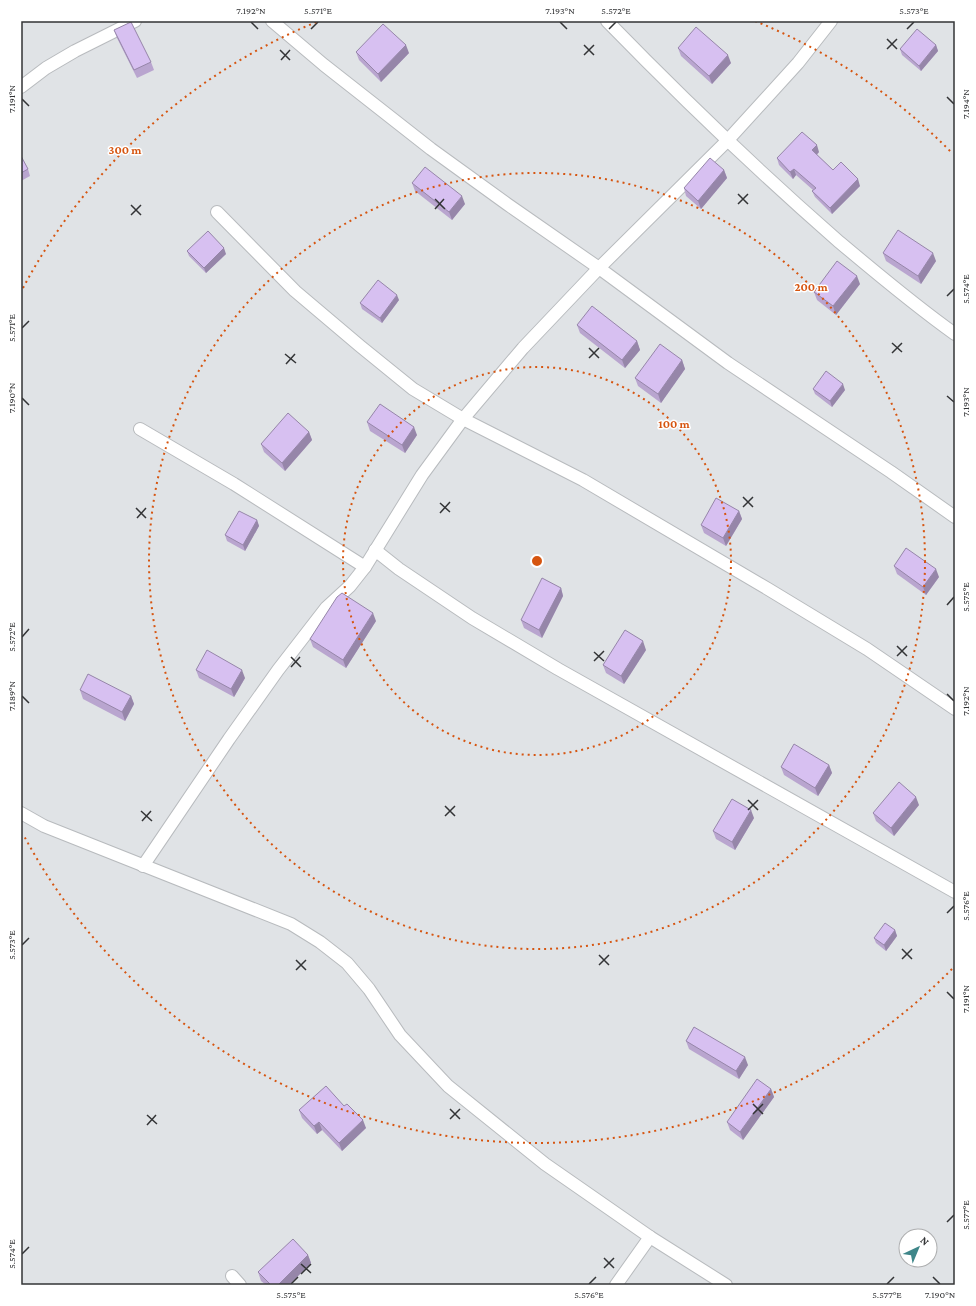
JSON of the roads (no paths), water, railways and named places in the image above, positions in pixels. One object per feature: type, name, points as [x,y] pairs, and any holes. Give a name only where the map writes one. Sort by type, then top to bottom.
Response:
[{"type":"street","points":[[21,87],[46,68],[70,54],[135,21]]},
{"type":"street","points":[[272,21],[324,66],[431,149],[599,268],[728,363],[891,472],[955,517]]},
{"type":"street","points":[[607,21],[727,141],[788,197],[879,276],[955,334]]},
{"type":"street","points":[[143,866],[229,739],[278,670],[326,608],[350,586],[365,567],[422,476],[463,419],[523,348],[599,268],[727,141],[798,63],[831,21]]},
{"type":"street","points":[[217,212],[295,291],[360,346],[413,388],[463,419],[583,480],[762,585],[867,649],[955,709]]},
{"type":"street","points":[[140,429],[240,488],[365,567]]},
{"type":"street","points":[[375,550],[399,570],[472,618],[558,669],[955,892]]},
{"type":"street","points":[[21,813],[44,826],[291,924],[320,942],[346,963],[369,989],[400,1035],[448,1086],[545,1164],[650,1237],[726,1285]]},
{"type":"street","points":[[616,1285],[650,1237]]}]
